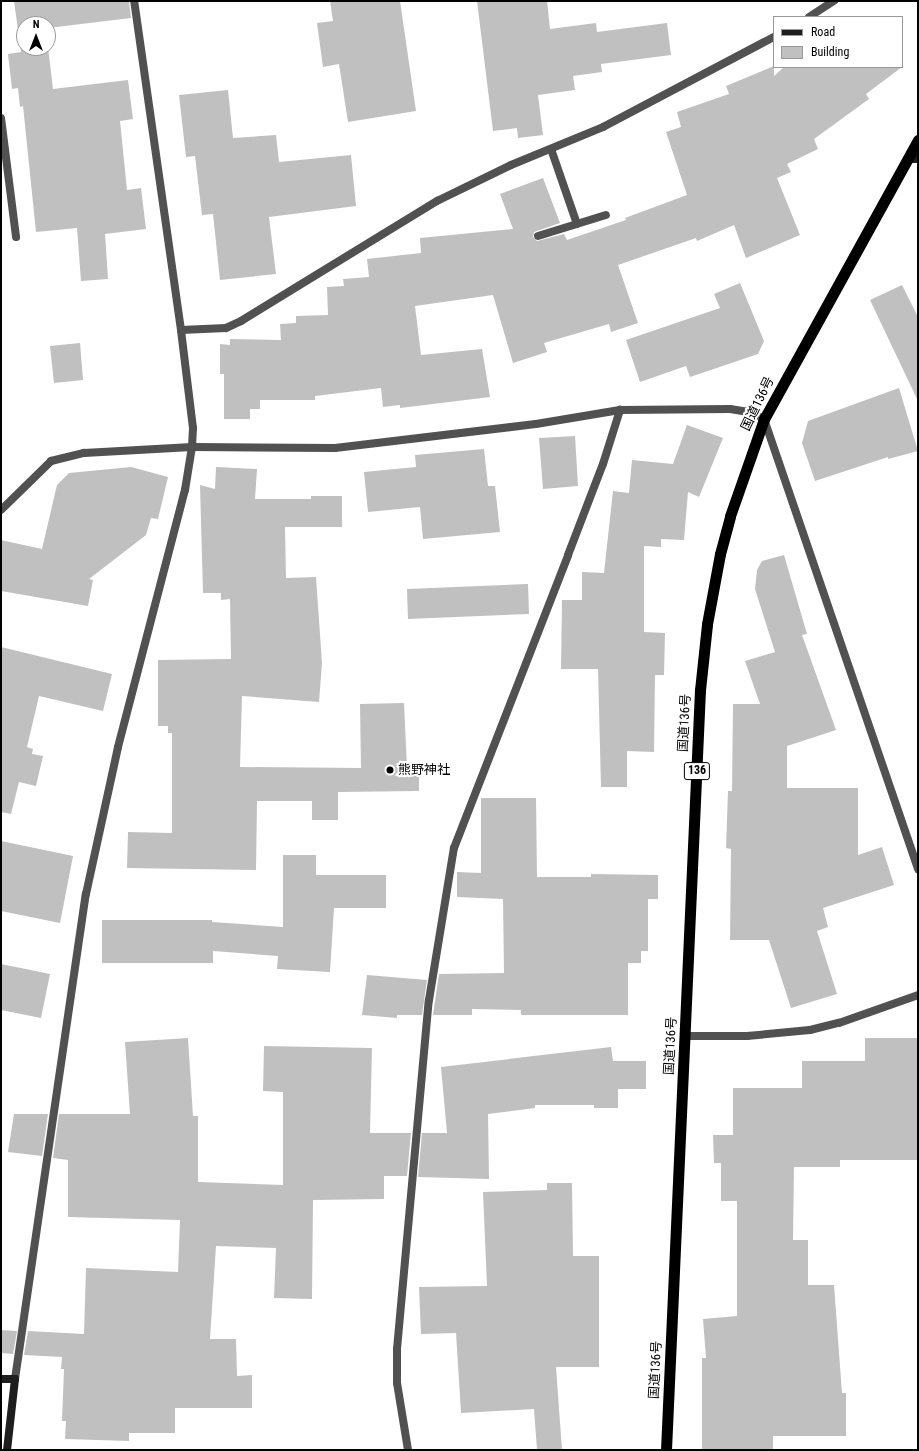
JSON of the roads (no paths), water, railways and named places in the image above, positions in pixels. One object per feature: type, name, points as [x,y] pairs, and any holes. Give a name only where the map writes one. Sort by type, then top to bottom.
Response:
[{"type":"highway","name":"国道136号","points":[[666,1450],[686,1036],[700,698],[707,624],[730,516],[764,419],[913,159],[918,140]]},
{"type":"main road","points":[[1,1379],[15,1380],[6,1450]]},
{"type":"street","points":[[15,1380],[86,894],[118,747],[185,490],[192,447],[193,428],[181,330],[134,1]]},
{"type":"street","points":[[811,16],[834,1]]},
{"type":"street","points":[[181,330],[226,328],[241,321],[437,200],[603,127],[773,38]]},
{"type":"street","points":[[1,118],[16,237]]},
{"type":"street","points":[[551,149],[577,224]]},
{"type":"street","points":[[538,236],[606,215]]},
{"type":"street","points":[[1,510],[51,461],[84,453],[192,447],[368,446],[620,410],[730,409],[764,419],[918,869]]},
{"type":"street","points":[[408,1450],[397,1383],[396,1349],[429,1000],[454,848],[603,464],[620,410]]},
{"type":"street","points":[[686,1036],[746,1036],[810,1030],[839,1023],[918,995]]},
{"type":"place","name":"熊野神社","points":[[390,770]]}]
